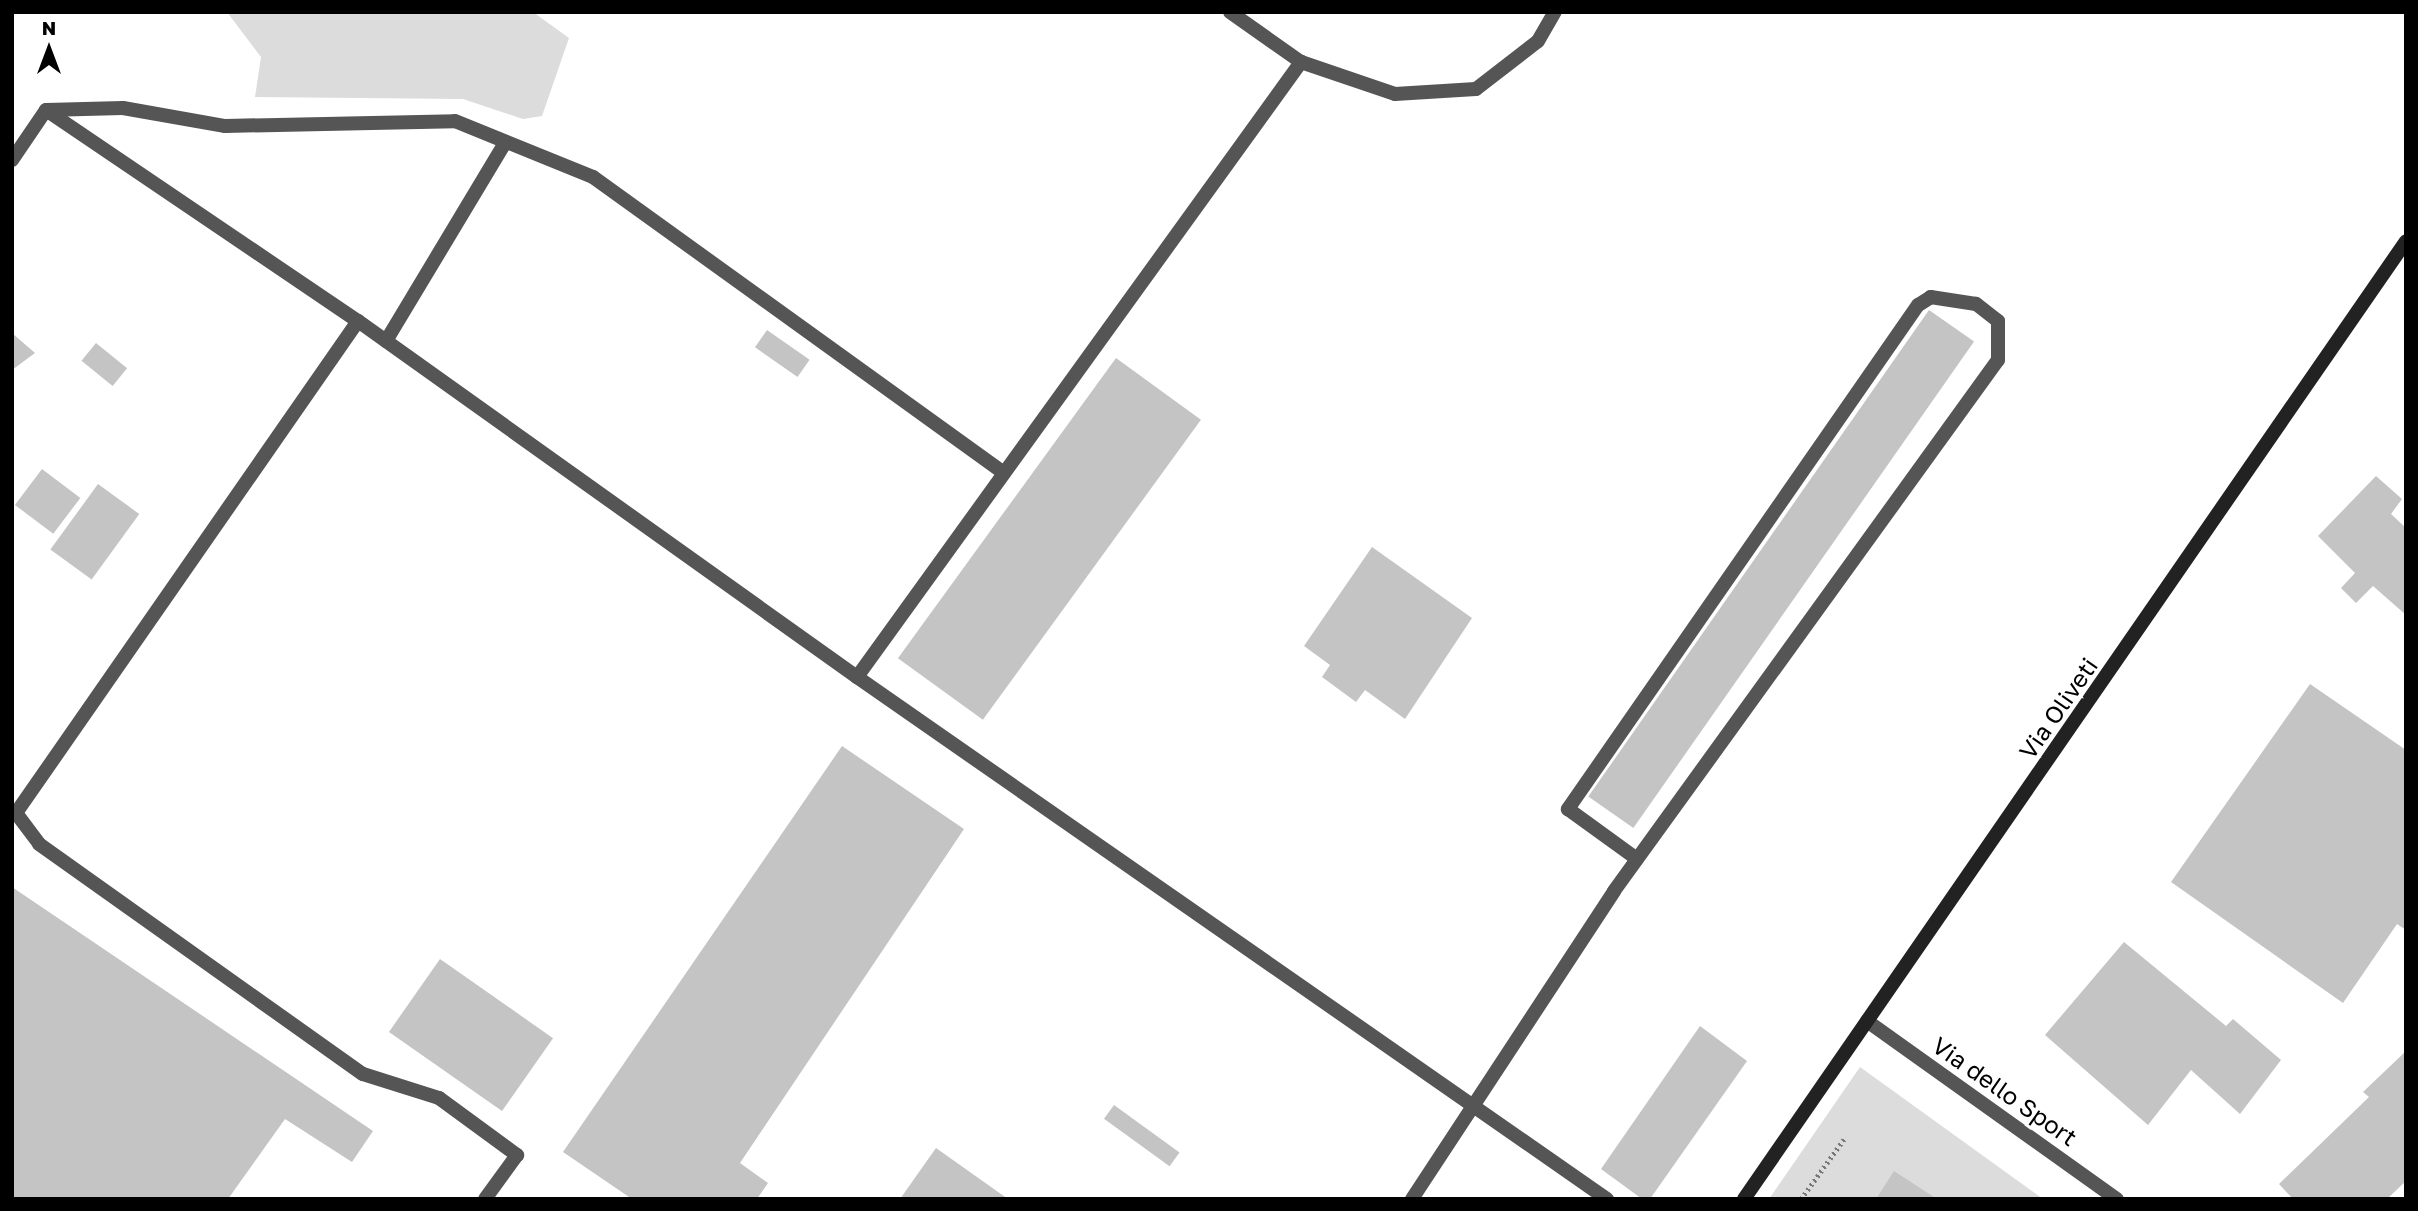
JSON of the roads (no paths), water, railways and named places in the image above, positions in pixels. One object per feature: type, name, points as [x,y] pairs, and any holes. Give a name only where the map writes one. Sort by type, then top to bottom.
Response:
[{"type":"main road","name":"Via Oliveti","points":[[1744,1199],[2406,241]]},
{"type":"street","points":[[1230,12],[1301,62],[1395,94],[1476,89],[1538,41],[1555,12]]},
{"type":"street","points":[[857,677],[1301,62]]},
{"type":"street","points":[[46,110],[123,108],[225,127],[455,121],[504,145],[593,177],[1004,473]]},
{"type":"street","points":[[12,160],[46,110]]},
{"type":"street","points":[[46,110],[358,321],[857,677],[1607,1199]]},
{"type":"street","points":[[386,341],[504,145]]},
{"type":"street","points":[[1412,1199],[1637,859],[1998,360],[1998,321],[1976,304],[1931,297],[1917,305],[1568,809],[1637,859]]},
{"type":"street","points":[[358,321],[13,813],[39,844],[363,1074],[439,1098],[517,1155],[484,1198]]},
{"type":"street","name":"Via dello Sport","points":[[1867,1021],[2117,1199]]}]
